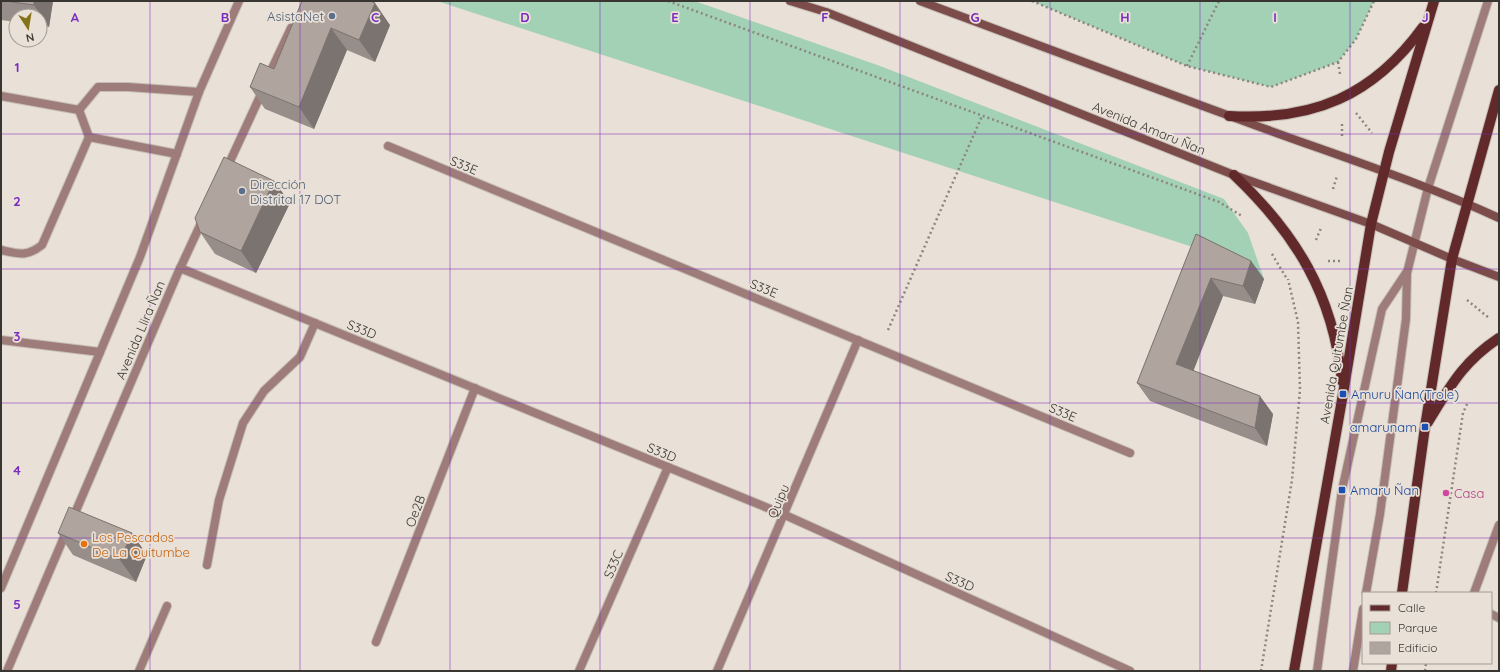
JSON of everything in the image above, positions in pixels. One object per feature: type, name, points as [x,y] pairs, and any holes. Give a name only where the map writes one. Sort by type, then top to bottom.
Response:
[{"type":"main road","name":"Avenida Amaru Ñan","points":[[790,1],[826,12],[1234,175],[1371,224],[1452,259],[1499,277]]},
{"type":"main road","points":[[920,1],[1428,188],[1499,218]]},
{"type":"main road","name":"Avenida Quitumbe Ñan","points":[[1294,671],[1343,394],[1371,224],[1389,152],[1434,1]]},
{"type":"main road","points":[[1229,116],[1258,118],[1287,115],[1316,108],[1343,98],[1368,83],[1391,65],[1411,44],[1428,21]]},
{"type":"main road","points":[[1402,592],[1425,427],[1452,259],[1499,90]]},
{"type":"main road","points":[[1234,175],[1262,201],[1286,231],[1306,262],[1321,294],[1332,327],[1340,360],[1343,394]]},
{"type":"main road","points":[[1425,427],[1459,372],[1481,350],[1499,338]]},
{"type":"street","points":[[1,588],[140,257],[199,92],[239,1]]},
{"type":"street","points":[[1366,592],[1380,514],[1406,319],[1407,273],[1428,188],[1488,1]]},
{"type":"street","points":[[224,174],[294,23]]},
{"type":"street","points":[[79,110],[98,87],[128,87],[199,92]]},
{"type":"street","points":[[1,96],[79,110]]},
{"type":"street","points":[[1,250],[19,254],[32,253],[42,246],[90,137],[79,110]]},
{"type":"street","points":[[90,137],[177,154]]},
{"type":"street","name":"S33E","points":[[388,146],[1130,453]]},
{"type":"street","name":"Avenida Llira Ñan","points":[[7,671],[180,268],[207,211]]},
{"type":"street","name":"S33D","points":[[180,268],[785,515],[1130,671]]},
{"type":"street","points":[[1317,671],[1342,490],[1382,309],[1407,273]]},
{"type":"street","points":[[207,565],[219,500],[243,422],[264,391],[300,357],[315,323]]},
{"type":"street","points":[[1,340],[100,352]]},
{"type":"street","name":"Quipu","points":[[717,671],[785,515],[858,340]]},
{"type":"street","name":"Oe2B","points":[[376,642],[475,388]]},
{"type":"street","name":"S33C","points":[[580,671],[668,468]]},
{"type":"street","points":[[1474,592],[1499,525]]},
{"type":"street","points":[[139,671],[167,606]]},
{"type":"street","points":[[1353,671],[1362,615]]},
{"type":"path","points":[[668,1],[1219,202],[1243,217]]},
{"type":"path","points":[[1032,1],[1187,66],[1271,86],[1338,62],[1356,39],[1374,1]]},
{"type":"path","points":[[1187,66],[1219,1]]},
{"type":"path","points":[[1343,98],[1389,152]]},
{"type":"path","points":[[879,349],[982,116]]},
{"type":"path","points":[[1261,671],[1292,480],[1300,390],[1298,322],[1287,280],[1271,253]]},
{"type":"path","points":[[1287,280],[1306,262]]},
{"type":"path","points":[[1436,592],[1463,413],[1469,400]]},
{"type":"green space","points":[[437,1],[694,1],[709,6],[880,66],[1224,199],[1248,233],[1264,279],[1208,252]]},
{"type":"green space","points":[[1032,1],[1374,1],[1356,39],[1338,62],[1271,87],[1187,66]]},
{"type":"building","points":[[5,1],[34,1],[34,5]]},
{"type":"building","points":[[302,1],[370,1],[375,3],[359,40],[331,28],[299,107],[250,87],[260,63],[274,69]]},
{"type":"building","points":[[224,157],[274,181],[241,251],[200,232],[195,218]]},
{"type":"building","points":[[1196,234],[1251,261],[1243,286],[1211,278],[1176,364],[1260,396],[1255,428],[1137,383]]},
{"type":"building","points":[[69,507],[132,533],[120,560],[58,533]]},
{"type":"place","name":"AsistaNet","points":[[332,16]]},
{"type":"place","name":"Dirección Distrital 17 DOT","points":[[242,191]]},
{"type":"place","name":"Amuru Ñan(Trole)","points":[[1343,394]]},
{"type":"place","name":"amarunam","points":[[1425,427]]},
{"type":"place","name":"Amaru Ñan","points":[[1342,490]]},
{"type":"place","name":"Casa","points":[[1446,493]]},
{"type":"place","name":"Los Pescados De La Quitumbe","points":[[84,544]]}]
